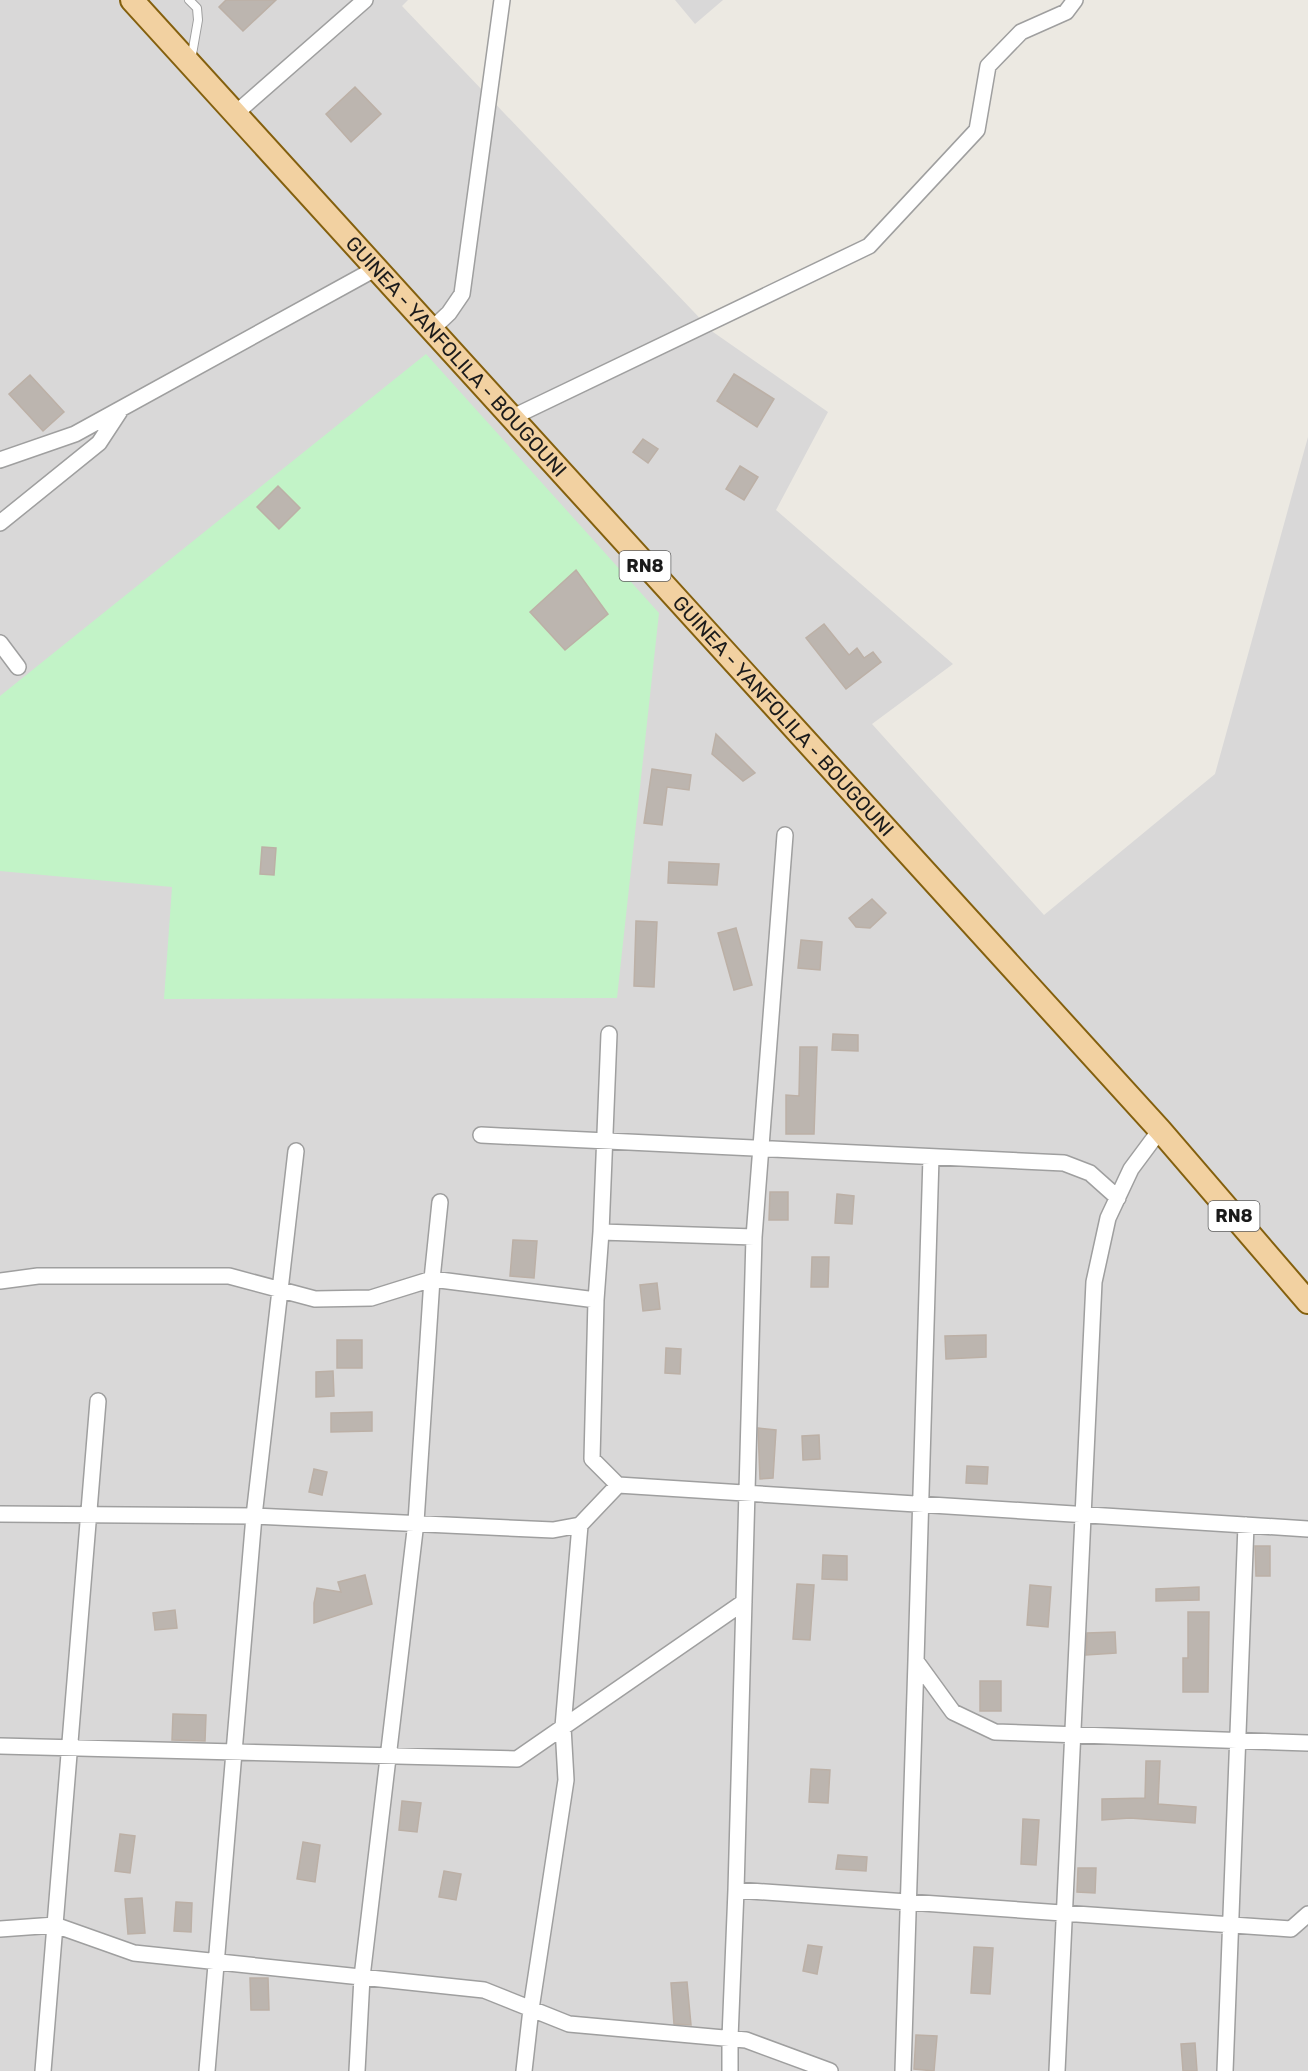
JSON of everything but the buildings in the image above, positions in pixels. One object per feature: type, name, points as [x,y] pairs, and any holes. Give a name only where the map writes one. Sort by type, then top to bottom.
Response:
[{"type":"main road","name":"GUINEA - YANFOLILA - BOUGOUNI","points":[[132,0],[1160,1130],[1308,1302]]},
{"type":"street","points":[[235,114],[365,0]]},
{"type":"street","points":[[431,330],[449,313],[462,294],[502,0]]},
{"type":"street","points":[[511,418],[870,246],[977,130],[988,66],[1021,32],[1066,12],[1075,0]]},
{"type":"street","points":[[0,460],[75,434],[375,269]]},
{"type":"street","points":[[0,523],[99,443],[121,409]]},
{"type":"street","points":[[0,643],[18,667]]},
{"type":"street","points":[[730,2071],[754,1237],[785,835]]},
{"type":"street","points":[[609,1034],[596,1300],[592,1459],[618,1485],[1308,1529]]},
{"type":"street","points":[[1057,2071],[1094,1282],[1108,1218],[1131,1169],[1160,1130]]},
{"type":"street","points":[[481,1135],[1064,1163],[1090,1173],[1118,1198]]},
{"type":"street","points":[[207,2071],[254,1516],[296,1151]]},
{"type":"street","points":[[903,2071],[932,1157]]},
{"type":"street","points":[[357,2071],[362,1977],[416,1522],[432,1279],[440,1202]]},
{"type":"street","points":[[601,1232],[754,1237]]},
{"type":"street","points":[[0,1281],[38,1276],[229,1276],[315,1299],[371,1298],[432,1279],[596,1300]]},
{"type":"street","points":[[43,2071],[98,1401]]},
{"type":"street","points":[[0,1514],[254,1516],[553,1530],[580,1525],[618,1485]]},
{"type":"street","points":[[524,2071],[531,2009],[566,1780],[563,1727],[580,1525]]},
{"type":"street","points":[[1225,2071],[1246,1525]]},
{"type":"street","points":[[0,1746],[516,1759],[744,1602]]},
{"type":"street","points":[[916,1661],[953,1712],[995,1732],[1308,1743]]},
{"type":"street","points":[[736,1890],[1291,1929],[1308,1914]]},
{"type":"street","points":[[0,1929],[55,1925],[134,1953],[484,1990],[569,2024],[746,2040],[830,2071]]},
{"type":"lane","points":[[189,0],[197,8],[198,20],[191,65]]},
{"type":"shaded area","points":[[0,0],[408,0],[402,6],[713,332],[828,412],[776,510],[953,664],[872,724],[1044,915],[1215,774],[1308,437],[1308,2071],[0,2071]]},
{"type":"shaded area","points":[[675,0],[723,0],[695,24]]},
{"type":"green space","points":[[426,354],[659,613],[617,998],[164,999],[172,887],[0,871],[0,696]]}]
